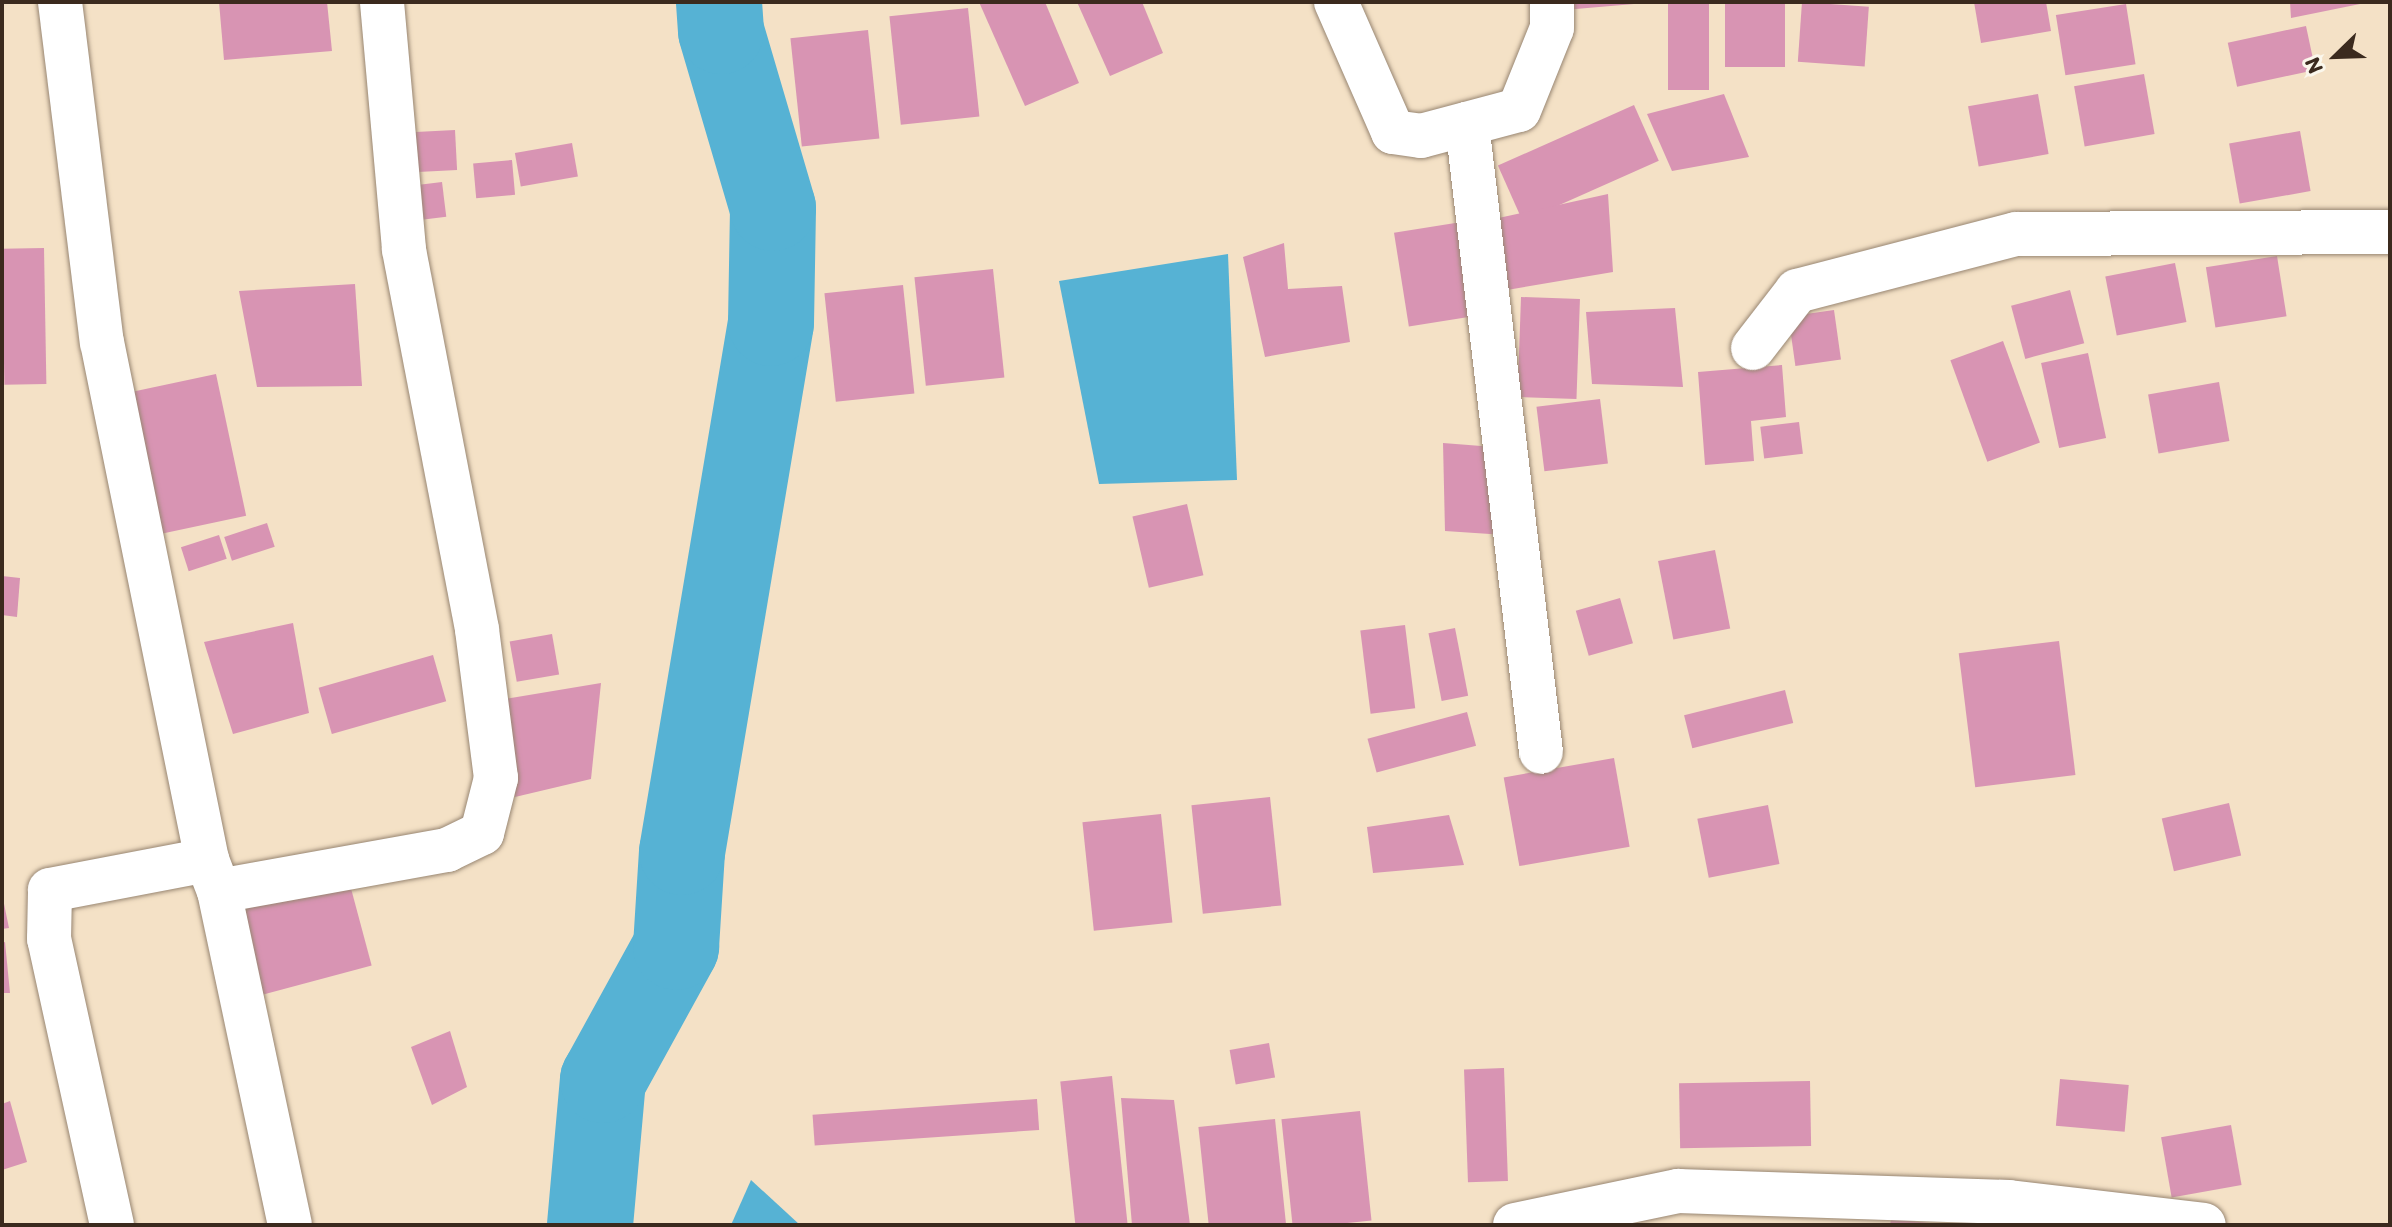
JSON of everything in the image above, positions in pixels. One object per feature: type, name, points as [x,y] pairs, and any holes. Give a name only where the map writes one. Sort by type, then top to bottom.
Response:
[{"type":"street","points":[[60,2],[102,342],[213,875],[290,1225]]},
{"type":"street","points":[[112,1225],[49,939],[50,890],[447,850],[482,833],[496,778],[477,629],[404,249],[382,2]]},
{"type":"street","points":[[1336,2],[1393,132],[1421,136],[1519,110],[1552,28],[1552,2]]},
{"type":"street","points":[[1467,124],[1541,752]]},
{"type":"street","points":[[1753,348],[1797,291],[2016,234],[2390,232]]},
{"type":"street","points":[[1515,1225],[1678,1191],[2009,1202],[2204,1225]]},
{"type":"water","points":[[1228,254],[1237,480],[1099,484],[1059,281]]},
{"type":"water","points":[[751,1180],[800,1225],[731,1225]]},
{"type":"building","points":[[219,2],[327,2],[332,51],[224,60]]},
{"type":"building","points":[[979,2],[1045,2],[1079,83],[1025,106]]},
{"type":"building","points":[[1077,2],[1142,2],[1163,53],[1110,76]]},
{"type":"building","points":[[1563,2],[1634,2],[1634,4],[1564,10]]},
{"type":"building","points":[[1668,2],[1709,2],[1709,90],[1668,90]]},
{"type":"building","points":[[1725,2],[1785,2],[1785,67],[1725,67]]},
{"type":"building","points":[[1802,2],[1869,7],[1865,67],[1798,62]]},
{"type":"building","points":[[1974,2],[2046,2],[2051,31],[1981,43]]},
{"type":"building","points":[[2290,2],[2364,2],[2365,3],[2291,18]]},
{"type":"building","points":[[2126,4],[2136,64],[2065,75],[2056,15]]},
{"type":"building","points":[[968,8],[979,116],[901,125],[889,16]]},
{"type":"building","points":[[2306,26],[2315,70],[2237,87],[2228,43]]},
{"type":"building","points":[[868,30],[879,138],[802,147],[790,38]]},
{"type":"building","points":[[2144,74],[2155,134],[2085,146],[2074,86]]},
{"type":"building","points":[[1724,94],[1749,157],[1672,171],[1647,114]]},
{"type":"building","points":[[2038,94],[2049,154],[1979,166],[1968,106]]},
{"type":"building","points":[[1634,105],[1659,161],[1523,221],[1498,166]]},
{"type":"building","points":[[455,130],[457,170],[403,173],[401,133]]},
{"type":"building","points":[[2300,131],[2311,191],[2240,204],[2229,144]]},
{"type":"building","points":[[572,143],[578,176],[521,187],[515,153]]},
{"type":"building","points":[[512,160],[515,195],[476,198],[473,163]]},
{"type":"building","points":[[442,182],[446,217],[408,221],[403,187]]},
{"type":"building","points":[[1608,194],[1613,272],[1507,290],[1494,219]]},
{"type":"building","points":[[1474,220],[1489,314],[1409,327],[1394,233]]},
{"type":"building","points":[[1284,243],[1288,289],[1342,286],[1350,342],[1265,357],[1243,257]]},
{"type":"building","points":[[44,248],[46,384],[4,385],[2,249]]},
{"type":"building","points":[[2277,256],[2287,316],[2215,328],[2206,267]]},
{"type":"building","points":[[2175,263],[2186,322],[2117,335],[2105,277]]},
{"type":"building","points":[[993,269],[1004,377],[926,386],[914,277]]},
{"type":"building","points":[[355,284],[362,386],[257,387],[239,291]]},
{"type":"building","points":[[903,285],[914,393],[836,402],[824,293]]},
{"type":"building","points":[[2070,290],[2084,343],[2025,359],[2011,306]]},
{"type":"building","points":[[1521,297],[1580,299],[1576,399],[1518,397]]},
{"type":"building","points":[[1675,308],[1683,387],[1592,384],[1586,312]]},
{"type":"building","points":[[1834,310],[1841,360],[1795,366],[1788,316]]},
{"type":"building","points":[[2003,341],[2040,442],[1987,462],[1950,360]]},
{"type":"building","points":[[2088,353],[2106,438],[2059,448],[2041,363]]},
{"type":"building","points":[[1782,365],[1786,417],[1751,421],[1754,461],[1705,465],[1698,372]]},
{"type":"building","points":[[216,374],[246,516],[147,537],[117,395]]},
{"type":"building","points":[[2219,382],[2229,441],[2159,454],[2148,395]]},
{"type":"building","points":[[1600,399],[1608,464],[1544,471],[1536,407]]},
{"type":"building","points":[[1799,422],[1803,454],[1764,459],[1760,427]]},
{"type":"building","points":[[1443,443],[1494,447],[1505,535],[1445,531]]},
{"type":"building","points":[[1187,504],[1203,575],[1149,588],[1132,517]]},
{"type":"building","points":[[267,523],[275,547],[232,561],[224,537]]},
{"type":"building","points":[[219,535],[227,559],[189,571],[181,547]]},
{"type":"building","points":[[1715,550],[1730,629],[1673,640],[1658,561]]},
{"type":"building","points":[[2,576],[20,578],[17,617],[2,615]]},
{"type":"building","points":[[1620,598],[1633,643],[1589,656],[1576,611]]},
{"type":"building","points":[[293,623],[309,713],[233,734],[204,642]]},
{"type":"building","points":[[1405,625],[1415,708],[1371,714],[1360,630]]},
{"type":"building","points":[[1455,628],[1468,696],[1442,701],[1428,633]]},
{"type":"building","points":[[552,634],[559,674],[517,682],[510,641]]},
{"type":"building","points":[[2059,641],[2075,775],[1975,787],[1959,653]]},
{"type":"building","points":[[433,655],[446,701],[332,734],[319,688]]},
{"type":"building","points":[[601,683],[591,779],[515,797],[499,700]]},
{"type":"building","points":[[1785,690],[1793,723],[1692,748],[1684,715]]},
{"type":"building","points":[[1467,712],[1476,746],[1377,772],[1368,739]]},
{"type":"building","points":[[1614,758],[1630,847],[1519,866],[1504,777]]},
{"type":"building","points":[[1270,797],[1281,905],[1203,914],[1191,805]]},
{"type":"building","points":[[2229,803],[2241,856],[2174,871],[2162,819]]},
{"type":"building","points":[[1768,805],[1779,864],[1709,878],[1697,819]]},
{"type":"building","points":[[1161,814],[1172,922],[1094,931],[1082,822]]},
{"type":"building","points":[[1449,815],[1464,865],[1373,873],[1367,827]]},
{"type":"building","points":[[345,866],[372,965],[261,995],[234,896]]},
{"type":"building","points":[[2,894],[9,928],[2,929]]},
{"type":"building","points":[[5,942],[10,993],[2,993],[2,943]]},
{"type":"building","points":[[450,1031],[467,1087],[432,1105],[411,1047]]},
{"type":"building","points":[[1269,1043],[1275,1077],[1236,1084],[1230,1050]]},
{"type":"building","points":[[1504,1068],[1508,1181],[1468,1182],[1464,1069]]},
{"type":"building","points":[[1112,1076],[1128,1225],[1075,1225],[1060,1081]]},
{"type":"building","points":[[2060,1079],[2129,1085],[2125,1132],[2056,1126]]},
{"type":"building","points":[[1810,1081],[1811,1146],[1680,1148],[1679,1083]]},
{"type":"building","points":[[1121,1098],[1174,1100],[1190,1225],[1132,1225]]},
{"type":"building","points":[[1037,1099],[1039,1130],[815,1146],[813,1115]]},
{"type":"building","points":[[10,1101],[27,1162],[2,1170],[2,1104]]},
{"type":"building","points":[[1360,1111],[1371,1220],[1293,1225],[1281,1119]]},
{"type":"building","points":[[1275,1119],[1286,1225],[1209,1225],[1198,1127]]},
{"type":"building","points":[[2231,1125],[2242,1185],[2172,1197],[2161,1137]]},
{"type":"building","points":[[1891,1219],[1929,1223],[1929,1225],[1890,1225]]},
{"type":"waterway","points":[[590,1225],[603,1080],[676,947],[682,852],[771,323],[773,208],[721,31],[719,2]]}]
